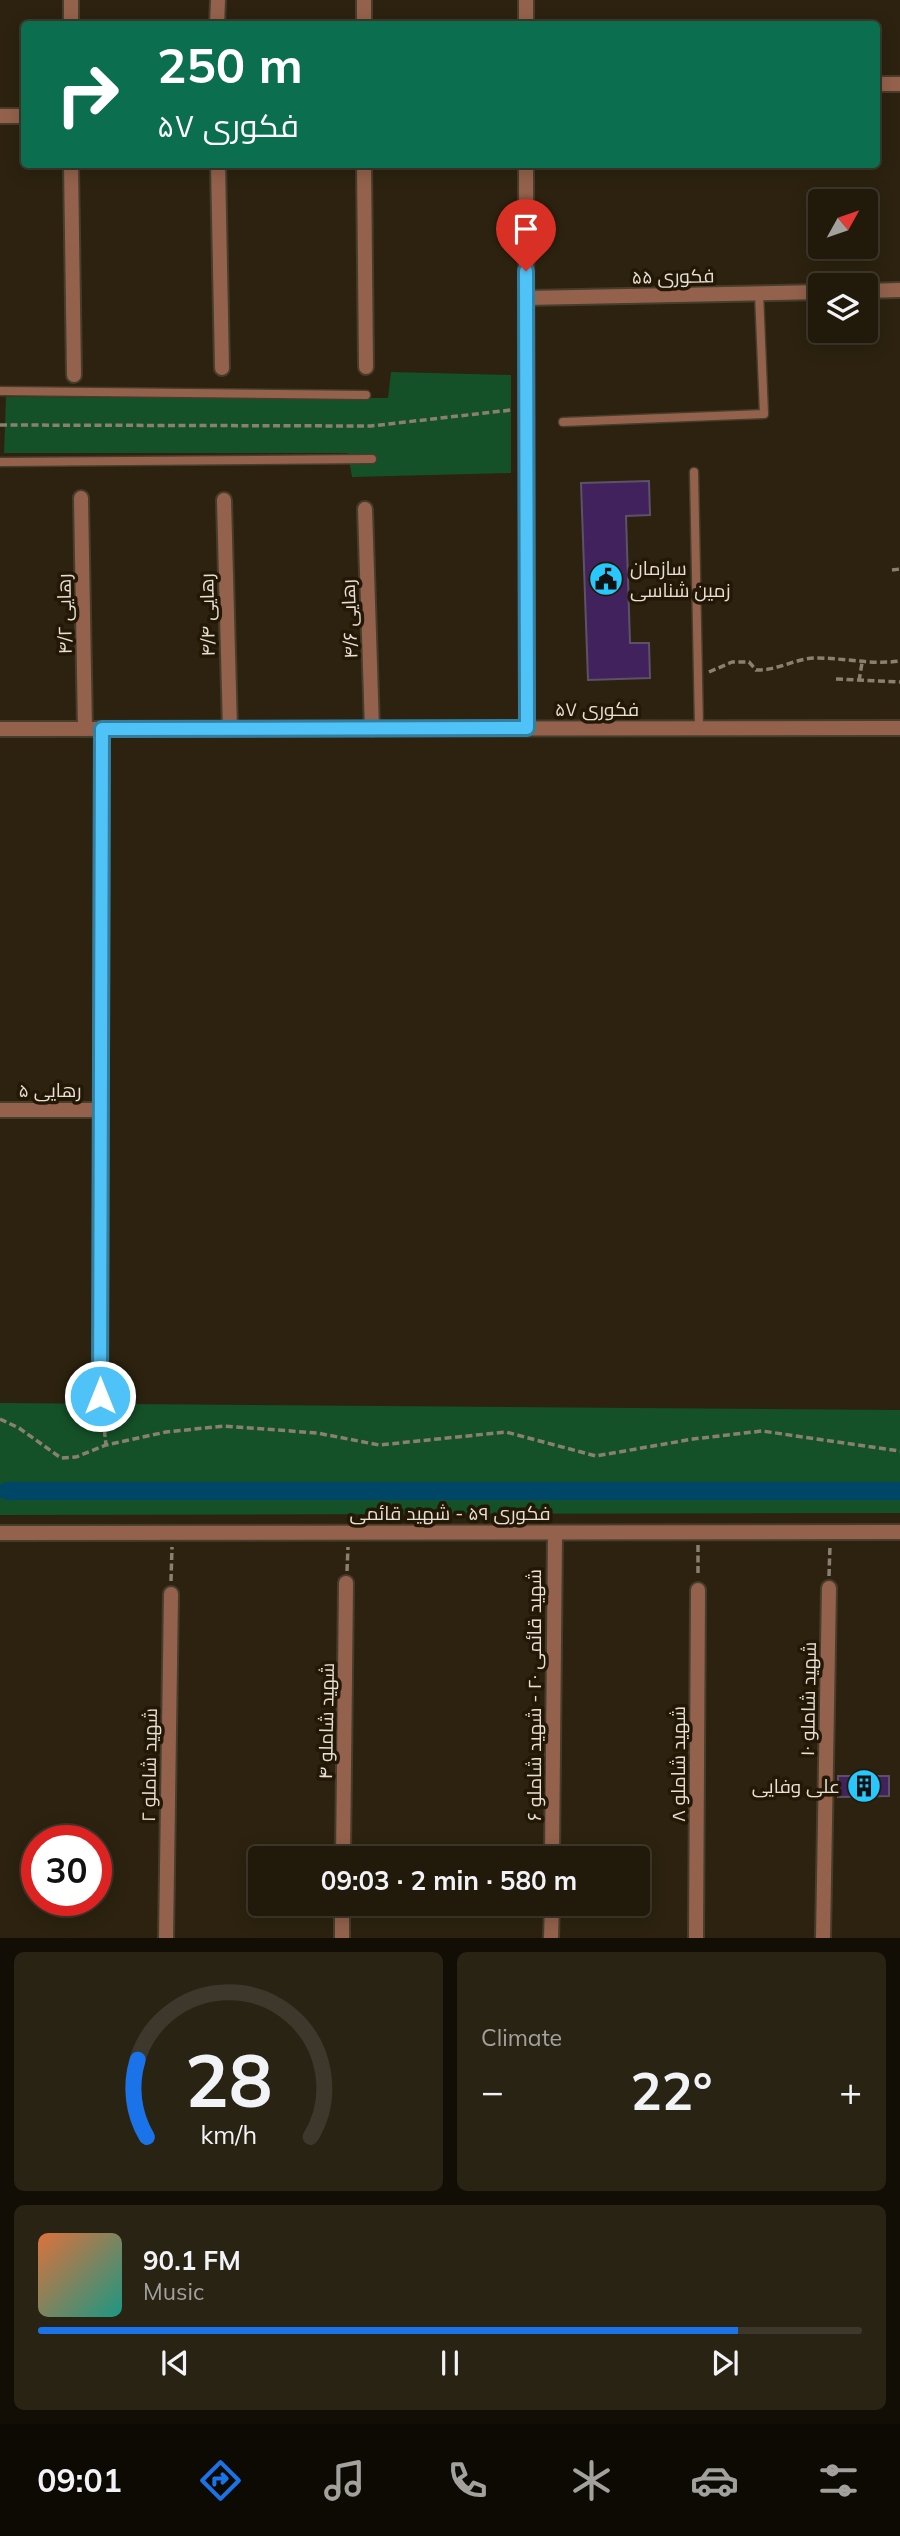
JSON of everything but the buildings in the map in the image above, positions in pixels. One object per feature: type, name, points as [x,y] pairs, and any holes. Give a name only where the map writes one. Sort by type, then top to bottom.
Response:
[{"type":"street","points":[[71,0],[71,21]]},
{"type":"street","points":[[217,21],[218,0]]},
{"type":"street","points":[[364,0],[364,21]]},
{"type":"street","points":[[526,0],[526,21]]},
{"type":"street","points":[[880,84],[900,83]]},
{"type":"street","points":[[0,116],[21,116]]},
{"type":"street","points":[[71,168],[74,375]]},
{"type":"street","points":[[218,168],[222,368]]},
{"type":"street","points":[[364,168],[366,367]]},
{"type":"street","points":[[526,168],[527,728]]},
{"type":"street","points":[[878,291],[900,290]]},
{"type":"street","name":"فکوری ۵۵","points":[[526,298],[808,292]]},
{"type":"street","name":"رهایی ۴/۲","points":[[81,498],[85,729]]},
{"type":"street","name":"رهایی ۴/۴","points":[[224,500],[230,729]]},
{"type":"street","name":"رهایی ۴/۶","points":[[365,509],[372,729]]},
{"type":"street","name":"فکوری ۵۷","points":[[0,729],[900,728]]},
{"type":"street","points":[[100,1396],[102,729]]},
{"type":"street","name":"رهایی ۵","points":[[0,1110],[101,1110]]},
{"type":"street","name":"شهید قائمی ۲۰ - شهید شاملو ۶","points":[[552,1846],[555,1532]]},
{"type":"street","name":"فکوری ۵۹ - شهید قائمی","points":[[0,1533],[900,1532]]},
{"type":"street","name":"شهید شاملو ۴","points":[[343,1846],[346,1583]]},
{"type":"street","name":"شهید شاملو ۱۰","points":[[823,1937],[829,1588]]},
{"type":"street","name":"شهید شاملو ۸","points":[[696,1937],[698,1590]]},
{"type":"street","name":"شهید شاملو ۲","points":[[166,1937],[171,1594]]},
{"type":"street","points":[[342,1916],[342,1937]]},
{"type":"street","points":[[551,1937],[552,1916]]},
{"type":"lane","points":[[563,422],[764,414],[759,293]]},
{"type":"lane","points":[[0,391],[366,395]]},
{"type":"lane","points":[[0,462],[372,459]]},
{"type":"lane","points":[[694,472],[699,728]]},
{"type":"path","points":[[0,425],[371,426],[527,409]]},
{"type":"path","points":[[892,569],[900,569]]},
{"type":"path","points":[[698,677],[732,662],[749,663],[756,670],[772,670],[814,657],[862,663],[900,661]]},
{"type":"path","points":[[859,681],[862,663]]},
{"type":"path","points":[[836,679],[900,682]]},
{"type":"path","points":[[100,1396],[106,1445]]},
{"type":"path","points":[[0,1419],[19,1428],[61,1458],[76,1457],[106,1445],[166,1432],[224,1426],[317,1433],[379,1445],[506,1432],[597,1456],[693,1438],[762,1431],[900,1451]]},
{"type":"path","points":[[698,1532],[698,1590]]},
{"type":"path","points":[[829,1588],[831,1532]]},
{"type":"path","points":[[171,1594],[173,1533]]},
{"type":"path","points":[[346,1583],[348,1533]]},
{"type":"green space","points":[[391,372],[511,375],[511,473],[352,477],[348,453],[4,453],[6,397],[388,398]]},
{"type":"green space","points":[[0,1403],[900,1410],[900,1513],[0,1515]]},
{"type":"waterway","points":[[7,1491],[900,1491]]},
{"type":"place","name":"سازمان زمین شناسی","points":[[606,579]]},
{"type":"place","name":"علی وفایی","points":[[864,1786]]},
{"type":"route","points":[[100,1396],[102,729],[527,728],[526,271]]}]
